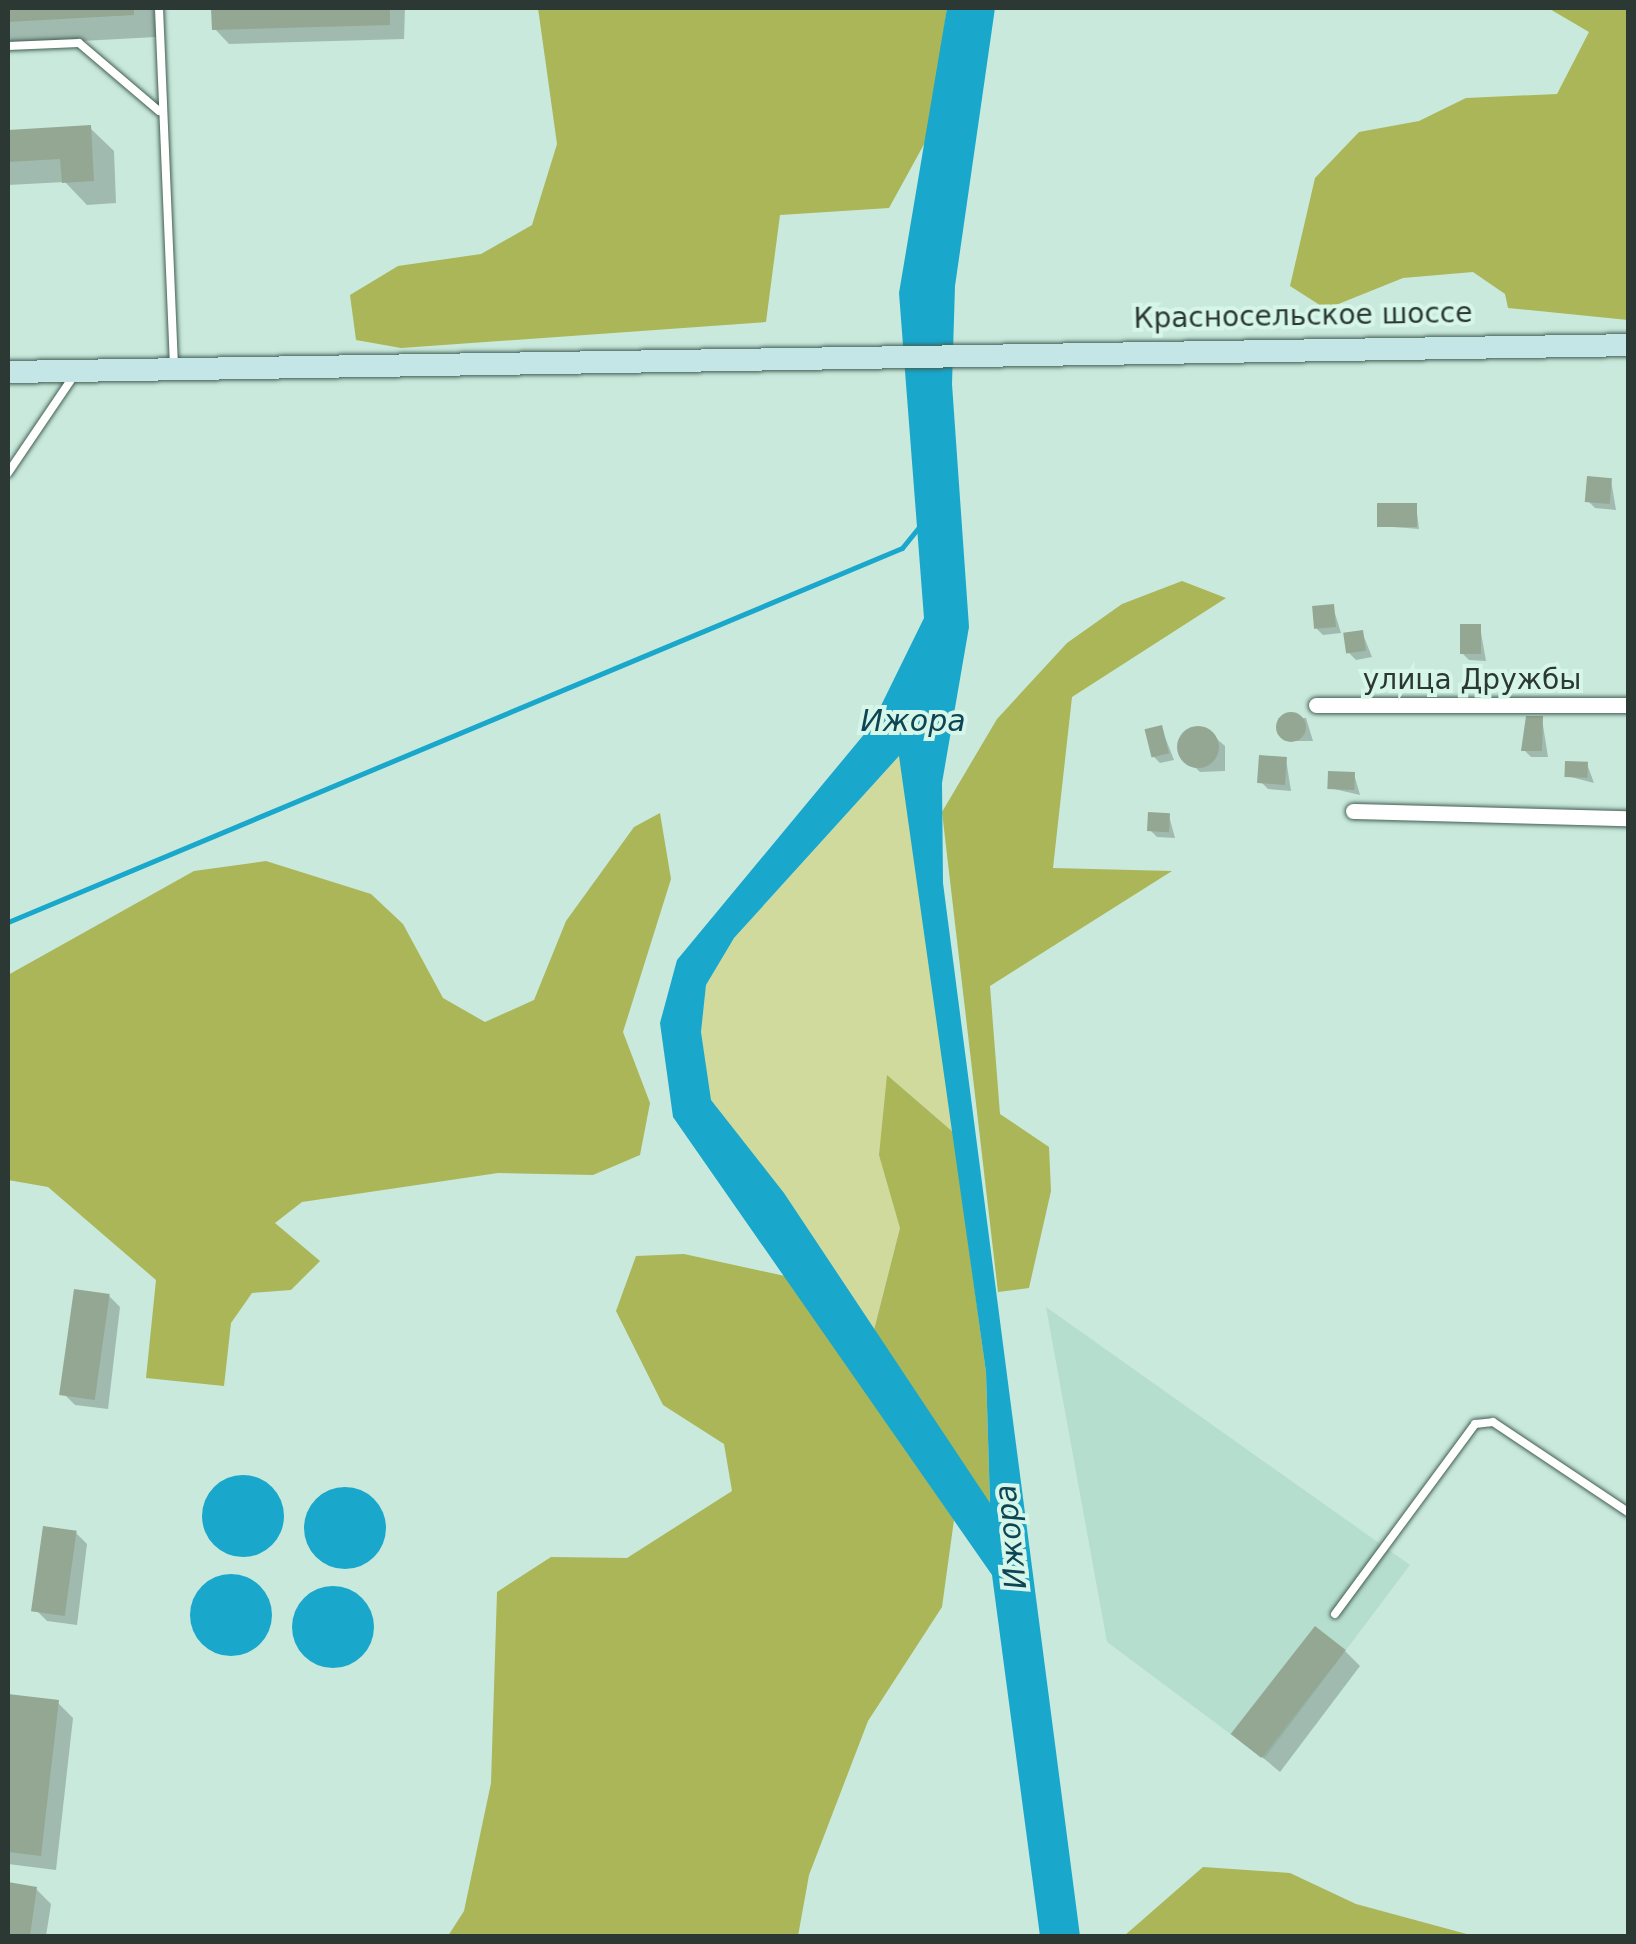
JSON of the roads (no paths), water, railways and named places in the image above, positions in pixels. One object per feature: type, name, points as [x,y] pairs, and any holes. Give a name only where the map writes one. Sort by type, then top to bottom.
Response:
[{"type":"main road","name":"Красносельское шоссе","points":[[8,372],[979,350],[1628,345]]},
{"type":"street","name":"улица Дружбы","points":[[1316,705],[1628,705]]},
{"type":"street","points":[[1354,811],[1628,818]]},
{"type":"lane","points":[[158,8],[174,366]]},
{"type":"lane","points":[[8,46],[79,44],[160,111]]},
{"type":"lane","points":[[8,473],[78,370]]},
{"type":"lane","points":[[1335,1614],[1475,1424],[1493,1422],[1628,1512]]},
{"type":"water","name":"Ижора","points":[[947,8],[995,8],[955,286],[952,384],[969,627],[942,783],[943,883],[1080,1936],[1040,1936],[992,1575],[673,1117],[660,1023],[677,960],[871,726],[924,618],[899,293]],"holes":[[[899,756],[986,1372],[990,1503],[784,1193],[711,1100],[701,1032],[706,985],[734,938]]]},
{"type":"water","points":[[243,1475],[259,1478],[272,1487],[281,1500],[281,1532],[272,1545],[259,1554],[243,1557],[227,1554],[214,1545],[205,1532],[202,1516],[205,1500],[214,1487],[227,1478]]},
{"type":"water","points":[[345,1487],[361,1490],[374,1499],[383,1512],[383,1544],[374,1557],[361,1566],[345,1569],[329,1566],[316,1557],[307,1544],[304,1528],[307,1512],[316,1499],[329,1490]]},
{"type":"water","points":[[231,1574],[247,1577],[260,1586],[269,1599],[269,1631],[260,1644],[247,1653],[231,1656],[215,1653],[202,1644],[193,1631],[190,1615],[193,1599],[202,1586],[215,1577]]},
{"type":"water","points":[[333,1586],[349,1589],[362,1598],[371,1611],[371,1643],[362,1656],[349,1665],[333,1668],[317,1665],[304,1656],[295,1643],[292,1627],[295,1611],[304,1598],[317,1589]]},
{"type":"waterway","points":[[8,922],[902,548],[919,527]]}]
